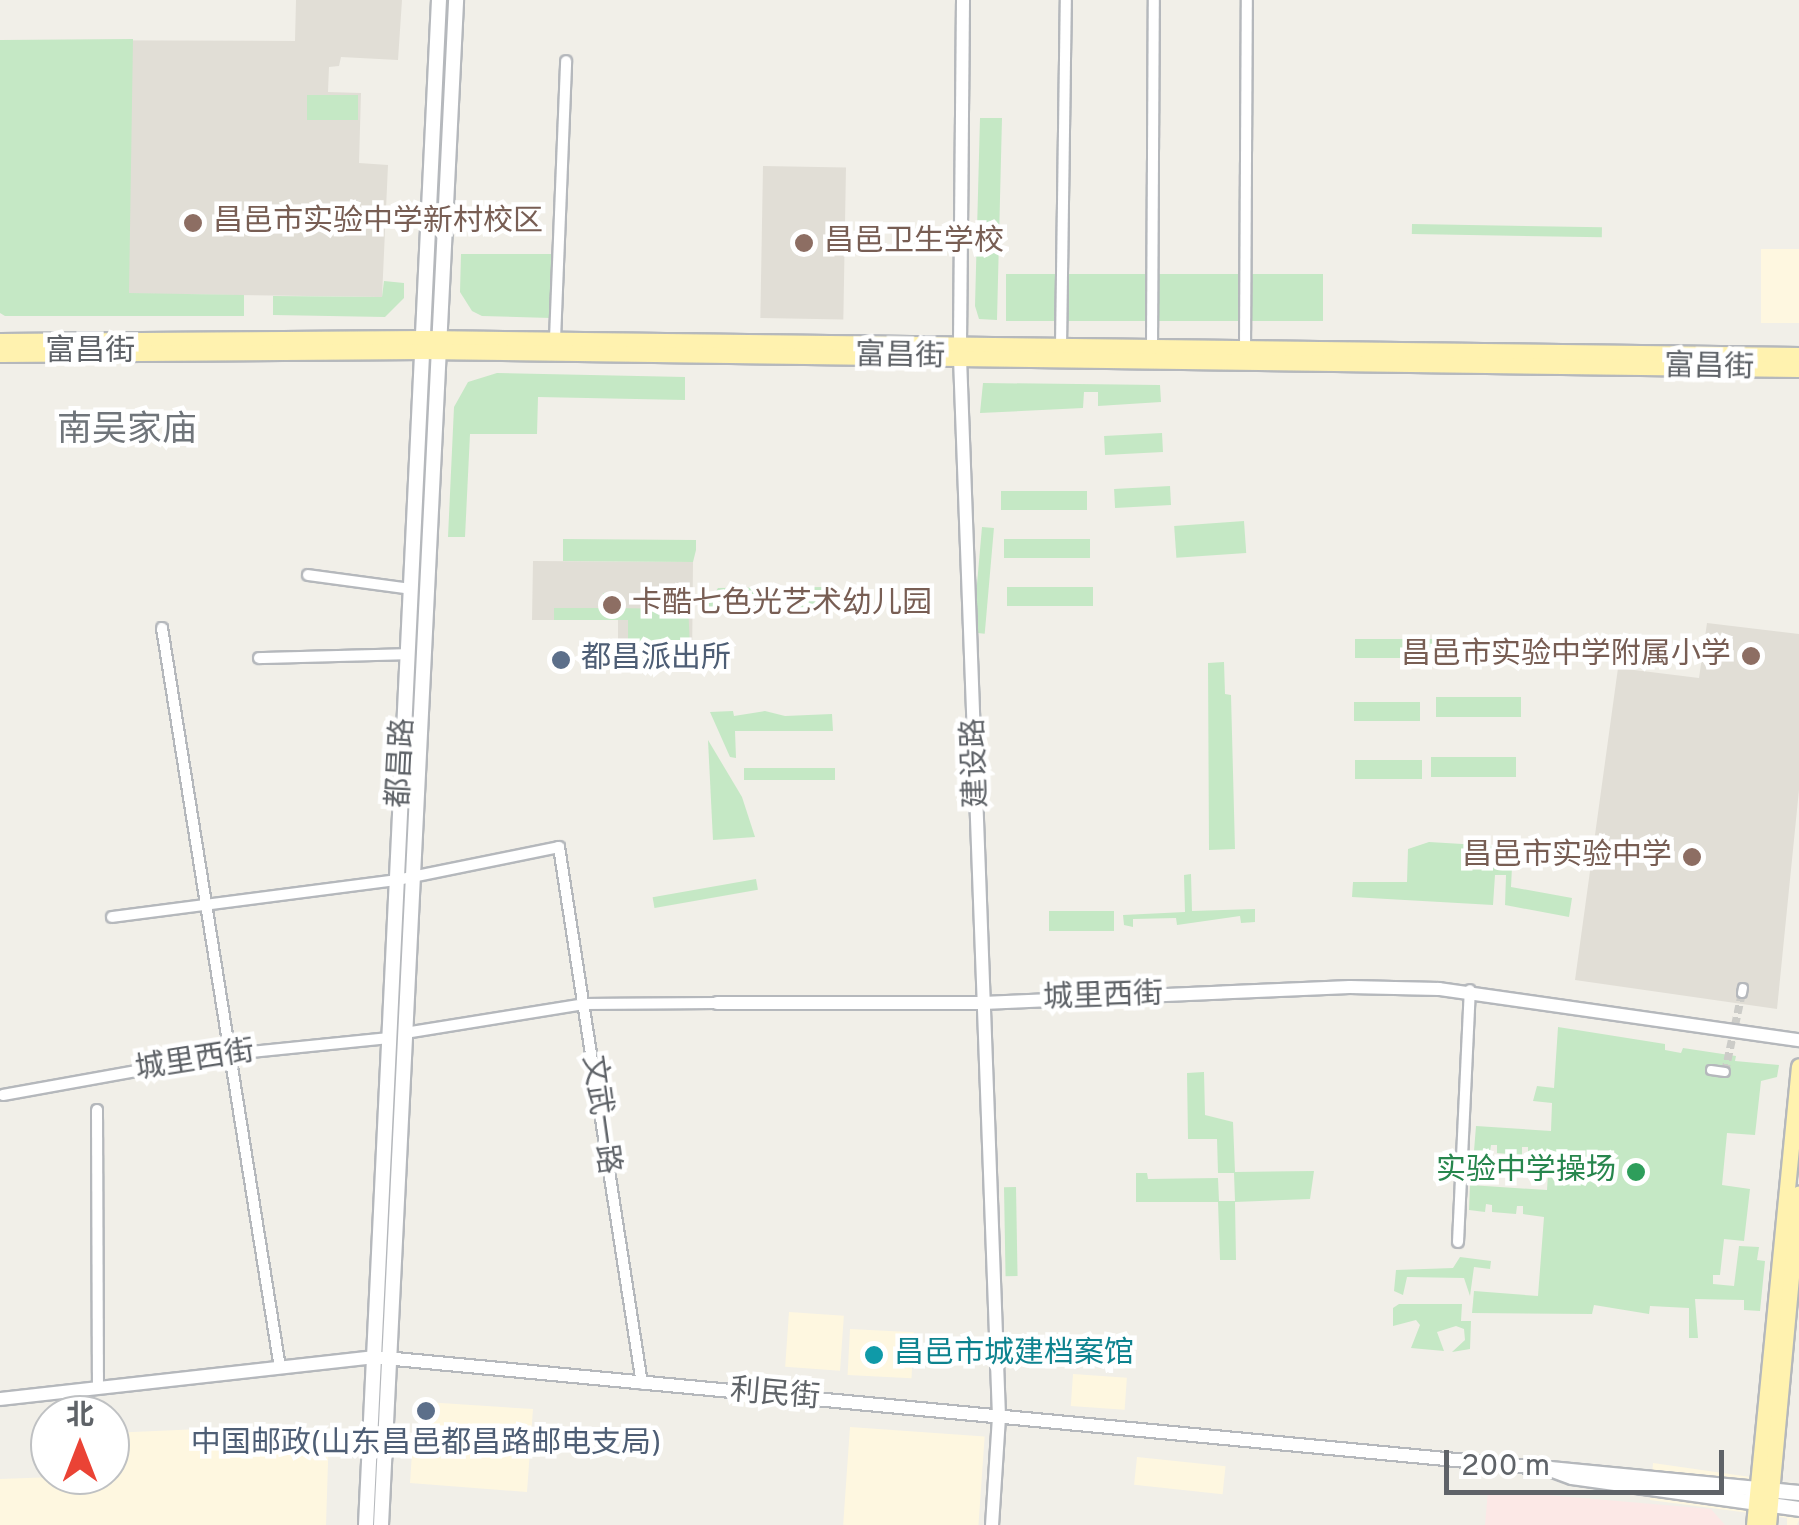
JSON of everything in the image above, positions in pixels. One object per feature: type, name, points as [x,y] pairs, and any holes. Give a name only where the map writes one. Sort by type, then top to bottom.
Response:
[{"type":"main road","name":"都昌路","points":[[432,344],[439,0]]},
{"type":"main road","name":"都昌路","points":[[380,1525],[390,1038],[405,878],[408,654],[456,0]]},
{"type":"main road","name":"富昌街","points":[[0,354],[555,339],[961,352],[1061,346],[1799,356]]},
{"type":"main road","name":"富昌街","points":[[0,341],[961,352],[1799,369]]},
{"type":"main road","points":[[381,1357],[405,1032],[405,878],[432,344]]},
{"type":"main road","points":[[1768,1525],[1763,1496],[1799,1066]]},
{"type":"main road","points":[[1754,1525],[1763,1496],[1799,1193]]},
{"type":"main road","name":"都昌路","points":[[366,1525],[381,1357]]},
{"type":"main road","name":"利民街","points":[[1550,1469],[1763,1496],[1799,1492]]},
{"type":"main road","name":"利民街","points":[[1763,1496],[1799,1510]]},
{"type":"street","name":"建设路","points":[[963,0],[961,352],[999,1417],[992,1525]]},
{"type":"street","points":[[1061,346],[1066,0]]},
{"type":"street","points":[[1152,347],[1154,0]]},
{"type":"street","points":[[1244,348],[1247,0]]},
{"type":"street","points":[[555,339],[566,61]]},
{"type":"street","points":[[308,575],[412,589]]},
{"type":"street","points":[[162,628],[280,1368]]},
{"type":"street","points":[[259,658],[408,654]]},
{"type":"street","name":"文武一路","points":[[405,878],[559,847],[642,1384]]},
{"type":"street","points":[[112,917],[405,878]]},
{"type":"street","name":"城里西街","points":[[405,1032],[584,1004],[983,1004],[1350,987],[1470,990],[1799,1040]]},
{"type":"street","points":[[1458,1242],[1470,990]]},
{"type":"street","name":"城里西街","points":[[3,1095],[230,1054],[390,1038]]},
{"type":"street","points":[[1711,1070],[1725,1072]]},
{"type":"street","points":[[97,1110],[98,1388]]},
{"type":"street","name":"利民街","points":[[0,1398],[381,1357],[1550,1469]]},
{"type":"shaded area","name":"昌邑市实验中学新村校区","points":[[296,0],[402,0],[398,60],[341,57],[339,66],[329,67],[328,92],[361,93],[359,163],[388,165],[382,297],[0,292],[0,40],[295,41]]},
{"type":"shaded area","name":"昌邑卫生学校","points":[[763,166],[846,167],[843,319],[760,318]]},
{"type":"shaded area","points":[[1761,249],[1799,249],[1799,323],[1761,323]]},
{"type":"shaded area","name":"卡酷七色光艺术幼儿园","points":[[533,561],[693,562],[692,666],[618,666],[618,620],[532,620]]},
{"type":"shaded area","name":"昌邑市实验中学","points":[[1707,623],[1799,634],[1799,790],[1777,1009],[1575,980],[1618,668],[1699,678]]},
{"type":"shaded area","points":[[789,1312],[844,1316],[840,1371],[785,1367]]},
{"type":"shaded area","name":"昌邑市城建档案馆","points":[[850,1329],[914,1332],[912,1378],[848,1375]]},
{"type":"shaded area","points":[[1073,1374],[1127,1378],[1125,1410],[1071,1406]]},
{"type":"shaded area","points":[[425,1402],[533,1409],[527,1492],[410,1483],[413,1437],[418,1437]]},
{"type":"shaded area","points":[[850,1427],[985,1436],[978,1525],[843,1525]]},
{"type":"shaded area","points":[[223,1428],[329,1432],[326,1525],[0,1525],[0,1479],[30,1478],[30,1495],[130,1495],[130,1432]]},
{"type":"shaded area","points":[[1137,1457],[1226,1466],[1223,1494],[1134,1485]]},
{"type":"shaded area","points":[[1653,1463],[1799,1484],[1797,1525],[1787,1525],[1787,1518],[1650,1500]]},
{"type":"shaded area","points":[[1488,1490],[1711,1509],[1725,1525],[1485,1525]]},
{"type":"green space","points":[[133,39],[129,293],[244,295],[244,316],[5,316],[0,313],[0,40]]},
{"type":"green space","points":[[307,95],[358,95],[358,120],[307,120]]},
{"type":"green space","points":[[980,118],[1002,118],[997,320],[979,319],[975,306]]},
{"type":"green space","points":[[1412,224],[1602,227],[1602,237],[1412,234]]},
{"type":"green space","points":[[461,254],[554,254],[551,318],[482,316],[472,311],[460,292]]},
{"type":"green space","points":[[1006,274],[1323,274],[1323,321],[1006,321]]},
{"type":"green space","points":[[384,281],[404,283],[404,298],[385,317],[273,315],[273,296],[382,297]]},
{"type":"green space","points":[[497,373],[685,377],[685,400],[538,397],[537,434],[470,434],[465,537],[448,537],[454,407],[468,382]]},
{"type":"green space","points":[[983,383],[1160,385],[1161,402],[1098,406],[1098,392],[1084,392],[1083,408],[980,413]]},
{"type":"green space","points":[[1162,433],[1163,452],[1105,455],[1104,436]]},
{"type":"green space","points":[[1170,486],[1171,505],[1115,508],[1114,489]]},
{"type":"green space","points":[[1001,491],[1087,491],[1087,510],[1001,510]]},
{"type":"green space","points":[[1244,521],[1246,553],[1176,558],[1174,526]]},
{"type":"green space","points":[[982,527],[994,528],[985,634],[973,633]]},
{"type":"green space","points":[[563,539],[696,540],[696,550],[693,562],[563,561]]},
{"type":"green space","points":[[1004,539],[1090,539],[1090,558],[1004,558]]},
{"type":"green space","points":[[829,587],[830,610],[702,612],[718,588]]},
{"type":"green space","points":[[1007,587],[1093,587],[1093,606],[1007,606]]},
{"type":"green space","points":[[603,593],[612,594],[614,608],[675,609],[676,603],[688,603],[690,648],[628,647],[628,620],[554,620],[554,608],[602,608]]},
{"type":"green space","points":[[1355,639],[1529,639],[1529,658],[1355,658]]},
{"type":"green space","points":[[1224,662],[1225,694],[1231,695],[1235,849],[1209,850],[1208,663]]},
{"type":"green space","points":[[1436,697],[1521,697],[1521,717],[1436,717]]},
{"type":"green space","points":[[1354,702],[1420,702],[1420,721],[1354,721]]},
{"type":"green space","points":[[733,711],[734,716],[765,711],[785,716],[832,714],[833,731],[735,731],[736,758],[730,757],[710,712]]},
{"type":"green space","points":[[708,740],[742,797],[755,837],[713,840]]},
{"type":"green space","points":[[1431,757],[1516,757],[1516,777],[1431,777]]},
{"type":"green space","points":[[1355,760],[1422,760],[1422,779],[1355,779]]},
{"type":"green space","points":[[744,768],[835,768],[835,780],[744,780]]},
{"type":"green space","points":[[1429,842],[1513,847],[1511,887],[1572,898],[1569,917],[1505,905],[1506,875],[1495,875],[1493,905],[1352,897],[1353,882],[1407,882],[1408,849]]},
{"type":"green space","points":[[1191,874],[1192,911],[1255,909],[1255,922],[1241,923],[1240,916],[1177,925],[1176,918],[1133,919],[1133,927],[1124,925],[1123,915],[1185,912],[1184,875]]},
{"type":"green space","points":[[756,879],[758,890],[655,908],[653,897]]},
{"type":"green space","points":[[1049,911],[1114,911],[1114,931],[1049,931]]},
{"type":"green space","name":"实验中学操场","points":[[1558,1027],[1665,1044],[1665,1050],[1681,1053],[1683,1048],[1736,1056],[1735,1061],[1779,1065],[1777,1077],[1761,1081],[1755,1135],[1727,1133],[1722,1185],[1750,1189],[1744,1241],[1724,1239],[1720,1275],[1713,1275],[1713,1284],[1734,1286],[1739,1246],[1759,1247],[1757,1260],[1765,1261],[1760,1311],[1744,1310],[1744,1300],[1695,1299],[1698,1338],[1689,1338],[1689,1308],[1650,1306],[1649,1314],[1594,1305],[1592,1314],[1472,1313],[1474,1291],[1538,1296],[1544,1217],[1523,1214],[1523,1206],[1517,1206],[1516,1214],[1492,1212],[1492,1205],[1486,1204],[1485,1212],[1469,1210],[1470,1185],[1547,1190],[1549,1157],[1528,1155],[1528,1147],[1522,1147],[1522,1155],[1497,1153],[1497,1145],[1491,1145],[1490,1152],[1474,1151],[1476,1126],[1551,1131],[1552,1103],[1533,1101],[1537,1086],[1554,1088]]},
{"type":"green space","points":[[1204,1072],[1205,1115],[1233,1122],[1235,1172],[1314,1171],[1310,1199],[1235,1202],[1236,1260],[1220,1260],[1218,1202],[1136,1202],[1136,1173],[1147,1173],[1148,1179],[1218,1178],[1219,1201],[1235,1201],[1234,1173],[1218,1173],[1217,1139],[1188,1139],[1187,1073]]},
{"type":"green space","points":[[1004,1187],[1016,1187],[1018,1276],[1006,1276]]},
{"type":"green space","points":[[1460,1257],[1491,1261],[1490,1269],[1474,1267],[1470,1296],[1464,1278],[1407,1277],[1403,1295],[1394,1291],[1396,1270],[1453,1268]]},
{"type":"green space","points":[[1399,1304],[1462,1304],[1461,1321],[1471,1321],[1470,1349],[1452,1352],[1465,1340],[1464,1329],[1456,1326],[1437,1332],[1444,1351],[1411,1348],[1420,1325],[1416,1320],[1393,1326],[1393,1308]]},
{"type":"tunnel","points":[[1725,1072],[1742,993]]},
{"type":"place","name":"昌邑市实验中学新村校区","points":[[193,223]]},
{"type":"place","name":"昌邑卫生学校","points":[[804,243]]},
{"type":"place","name":"卡酷七色光艺术幼儿园","points":[[612,605]]},
{"type":"place","name":"昌邑市实验中学附属小学","points":[[1751,656]]},
{"type":"place","name":"都昌派出所","points":[[561,660]]},
{"type":"place","name":"昌邑市实验中学","points":[[1692,857]]},
{"type":"place","name":"实验中学操场","points":[[1636,1172]]},
{"type":"place","name":"昌邑市城建档案馆","points":[[874,1355]]},
{"type":"place","name":"中国邮政(山东昌邑都昌路邮电支局)","points":[[426,1411]]},
{"type":"district","name":"南吴家庙","points":[[127,431]]}]
